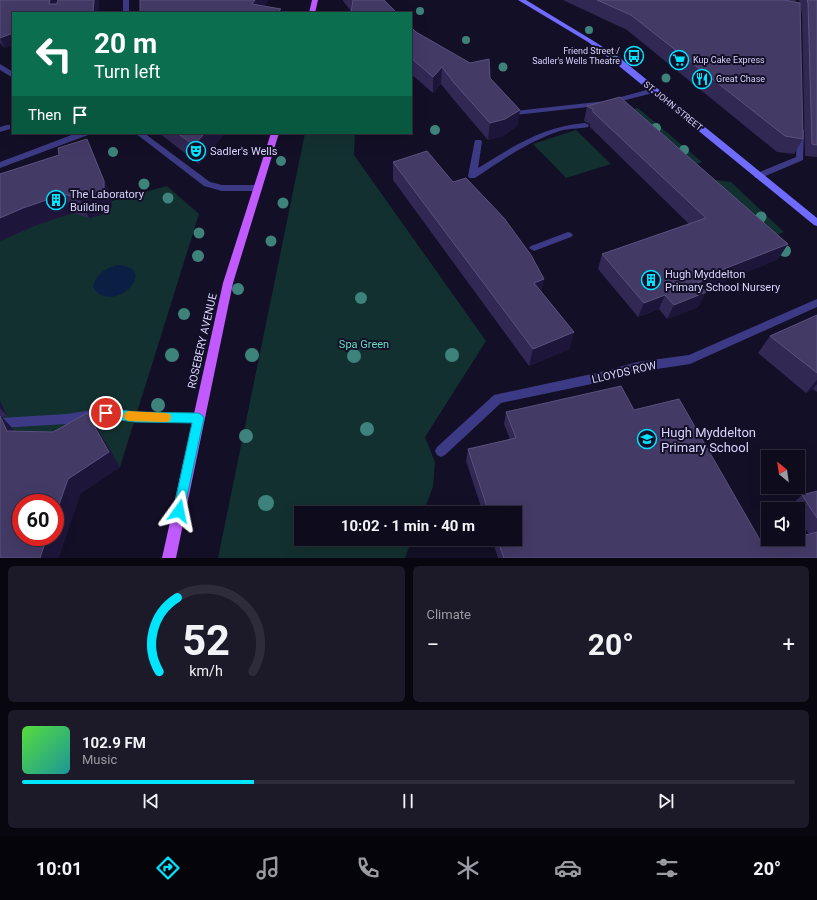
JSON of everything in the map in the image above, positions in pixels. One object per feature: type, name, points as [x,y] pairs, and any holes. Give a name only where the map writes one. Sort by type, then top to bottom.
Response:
[{"type":"main road","points":[[312,12],[315,0]]},
{"type":"main road","name":"ST. JOHN STREET","points":[[521,0],[590,41],[654,90],[758,176],[817,222]]},
{"type":"main road","name":"ROSEBERY AVENUE","points":[[169,558],[228,283],[275,134]]},
{"type":"street","points":[[126,0],[126,12]]},
{"type":"street","points":[[0,66],[12,75]]},
{"type":"street","points":[[515,112],[606,103],[654,90]]},
{"type":"street","points":[[758,176],[800,158],[800,120]]},
{"type":"street","points":[[478,142],[472,176],[535,137],[575,125],[584,125]]},
{"type":"street","points":[[0,165],[82,134]]},
{"type":"street","points":[[140,134],[206,184],[222,188],[257,188]]},
{"type":"street","points":[[534,248],[568,235]]},
{"type":"street","name":"LLOYDS ROW","points":[[441,451],[498,398],[601,377],[637,367],[690,359],[817,303]]},
{"type":"street","points":[[0,423],[66,419],[106,413],[135,417],[198,418]]},
{"type":"green space","points":[[638,108],[702,162],[680,170],[617,113]]},
{"type":"green space","points":[[576,130],[611,164],[566,178],[533,144]]},
{"type":"green space","name":"Spa Green","points":[[305,134],[355,134],[354,155],[486,341],[425,437],[435,462],[433,487],[426,506],[294,506],[294,546],[409,546],[405,558],[218,558]]},
{"type":"green space","points":[[716,180],[731,182],[784,232],[760,242],[699,187]]},
{"type":"green space","points":[[167,186],[199,214],[120,467],[0,446],[0,241],[34,226],[78,211],[89,218],[101,215],[110,209],[112,201]]},
{"type":"water","points":[[118,265],[130,268],[135,274],[134,282],[129,289],[120,294],[111,297],[101,295],[93,287],[96,278],[102,272]]},
{"type":"building","points":[[0,0],[50,0],[49,4],[57,4],[58,0],[94,0],[93,12],[12,12],[12,33],[0,38]]},
{"type":"building","points":[[140,0],[255,0],[252,4],[281,9],[278,12],[140,12]]},
{"type":"building","points":[[353,0],[384,0],[396,12],[351,12]]},
{"type":"building","points":[[597,0],[784,0],[800,3],[803,139],[785,136],[631,15]]},
{"type":"building","points":[[807,0],[817,0],[817,145],[812,144]]},
{"type":"building","points":[[412,28],[416,32],[470,63],[489,59],[490,78],[520,110],[505,119],[490,123],[442,67],[433,77],[412,59]]},
{"type":"building","points":[[620,97],[788,244],[711,274],[713,277],[697,283],[706,292],[674,305],[665,295],[644,303],[602,254],[706,218],[593,112],[593,109],[587,106]]},
{"type":"building","points":[[178,134],[204,134],[194,145]]},
{"type":"building","points":[[87,139],[104,181],[104,188],[99,193],[80,199],[64,194],[23,208],[0,218],[0,174],[59,155],[58,148]]},
{"type":"building","points":[[427,151],[453,182],[466,178],[504,218],[531,255],[544,279],[534,283],[574,332],[533,349],[393,162]]},
{"type":"building","points":[[817,315],[817,373],[770,336]]},
{"type":"building","name":"Hugh Myddelton Primary School","points":[[621,386],[634,410],[679,399],[761,542],[761,546],[805,546],[805,535],[817,532],[817,558],[504,558],[500,546],[522,546],[522,506],[487,506],[468,449],[516,438],[506,412]]},
{"type":"building","points":[[87,413],[109,452],[68,479],[63,494],[12,494],[12,546],[44,546],[40,558],[0,558],[0,416],[7,431],[53,432]]},
{"type":"building","points":[[817,491],[817,518],[802,495]]},
{"type":"slow traffic","points":[[128,416],[166,417]]},
{"type":"place","name":"Friend Street / Sadler's Wells Theatre","points":[[634,56]]},
{"type":"place","name":"Kup Cake Express","points":[[679,60]]},
{"type":"place","name":"Great Chase","points":[[702,79]]},
{"type":"place","name":"Sadler's Wells","points":[[196,151]]},
{"type":"place","name":"The Laboratory Building","points":[[56,200]]},
{"type":"place","name":"Hugh Myddelton Primary School Nursery","points":[[651,280]]},
{"type":"place","name":"Hugh Myddelton Primary School","points":[[647,439]]},
{"type":"route","points":[[106,413],[135,417],[198,418],[179,511]]}]
